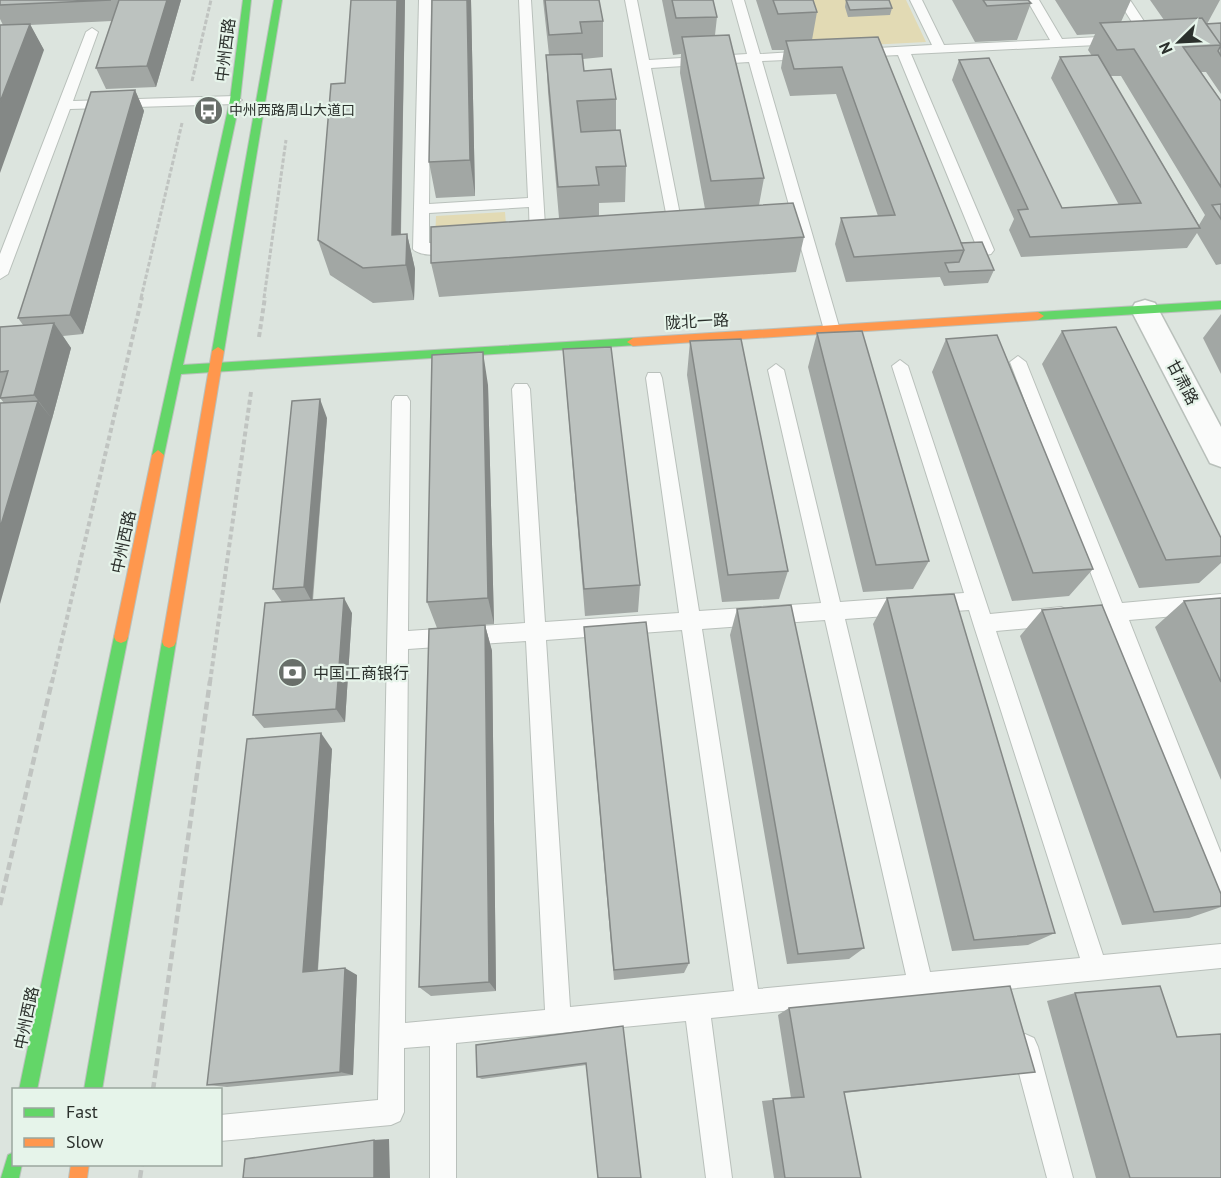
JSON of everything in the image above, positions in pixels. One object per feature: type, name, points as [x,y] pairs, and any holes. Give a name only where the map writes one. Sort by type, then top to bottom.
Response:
[{"type":"main road","name":"中州西路","points":[[28,1088],[176,370],[235,100],[247,0]]},
{"type":"main road","points":[[93,1088],[278,0]]},
{"type":"main road","name":"陇北一路","points":[[176,370],[1221,305]]},
{"type":"street","name":"甘肃路","points":[[1145,310],[1221,455]]},
{"type":"lane","points":[[425,0],[421,249],[468,246]]},
{"type":"lane","points":[[525,0],[538,242]]},
{"type":"lane","points":[[631,0],[676,235]]},
{"type":"lane","points":[[738,0],[797,227],[832,330]]},
{"type":"lane","points":[[916,0],[940,49]]},
{"type":"lane","points":[[1033,0],[1058,43]]},
{"type":"lane","points":[[846,54],[1143,38],[1124,0]]},
{"type":"lane","points":[[0,274],[92,32]]},
{"type":"lane","points":[[903,51],[986,250]]},
{"type":"lane","points":[[644,64],[823,55]]},
{"type":"lane","points":[[64,105],[235,100]]},
{"type":"lane","points":[[421,209],[536,202]]},
{"type":"lane","points":[[1018,362],[1221,882]]},
{"type":"lane","points":[[900,366],[1095,968]]},
{"type":"lane","points":[[776,370],[921,985]]},
{"type":"lane","points":[[654,378],[748,1002]]},
{"type":"lane","points":[[521,389],[558,1020]]},
{"type":"lane","points":[[222,1128],[391,1112],[401,401]]},
{"type":"lane","points":[[398,641],[976,601]]},
{"type":"lane","points":[[983,623],[1221,603]]},
{"type":"lane","points":[[392,1037],[921,985],[1012,999],[1095,968],[1221,956]]},
{"type":"lane","points":[[1012,999],[1060,1178]]},
{"type":"lane","points":[[697,1007],[719,1178]]},
{"type":"lane","points":[[443,1032],[443,1178]]},
{"type":"path","points":[[0,905],[212,0]]},
{"type":"path","points":[[153,1088],[288,129]]},
{"type":"shaded area","points":[[794,0],[906,0],[926,42],[811,48]]},
{"type":"shaded area","points":[[505,212],[507,237],[435,241],[436,216]]},
{"type":"building","points":[[0,0],[111,0],[0,5]]},
{"type":"building","points":[[119,0],[167,0],[147,66],[96,68]]},
{"type":"building","points":[[351,0],[397,0],[392,235],[407,234],[406,265],[363,268],[318,240],[331,84],[345,83]]},
{"type":"building","points":[[432,0],[467,0],[470,160],[429,162]]},
{"type":"building","points":[[545,0],[599,0],[603,21],[580,22],[582,33],[549,35]]},
{"type":"building","points":[[672,0],[713,0],[717,17],[676,18]]},
{"type":"building","points":[[773,0],[813,0],[817,12],[778,14]]},
{"type":"building","points":[[846,0],[889,0],[892,8],[850,10]]},
{"type":"building","points":[[983,0],[1028,0],[1031,3],[987,6]]},
{"type":"building","points":[[1202,18],[1221,45],[1183,47],[1221,101],[1221,187],[1134,49],[1117,50],[1100,23]]},
{"type":"building","points":[[1221,23],[1221,45],[1206,24]]},
{"type":"building","points":[[30,24],[0,102],[0,25]]},
{"type":"building","points":[[729,35],[764,178],[711,181],[682,37]]},
{"type":"building","points":[[878,37],[964,250],[854,257],[841,218],[895,215],[842,67],[794,69],[786,41]]},
{"type":"building","points":[[582,54],[584,71],[611,69],[616,99],[577,101],[581,132],[620,130],[626,166],[596,167],[599,185],[558,187],[546,55]]},
{"type":"building","points":[[1098,55],[1200,228],[1030,237],[1018,210],[1028,209],[959,60],[989,58],[1062,208],[1141,203],[1060,57]]},
{"type":"building","points":[[135,90],[70,315],[18,318],[91,92]]},
{"type":"building","points":[[793,203],[804,237],[431,263],[431,227]]},
{"type":"building","points":[[1221,204],[1221,219],[1212,205]]},
{"type":"building","points":[[982,242],[994,270],[949,272],[945,263],[959,262],[964,250],[961,243]]},
{"type":"building","points":[[54,323],[34,395],[0,398],[8,371],[0,372],[0,327]]},
{"type":"building","points":[[1116,327],[1221,538],[1221,556],[1166,560],[1062,331]]},
{"type":"building","points":[[862,331],[929,561],[876,565],[817,333]]},
{"type":"building","points":[[997,335],[1093,569],[1033,573],[946,339]]},
{"type":"building","points":[[741,339],[788,571],[728,575],[690,341]]},
{"type":"building","points":[[611,347],[640,585],[584,589],[563,349]]},
{"type":"building","points":[[483,352],[488,598],[427,602],[432,355]]},
{"type":"building","points":[[320,399],[304,587],[273,589],[292,401]]},
{"type":"building","points":[[38,401],[0,528],[0,403]]},
{"type":"building","points":[[954,594],[1055,933],[974,940],[887,598]]},
{"type":"building","points":[[344,598],[336,709],[253,715],[265,603]]},
{"type":"building","points":[[1221,598],[1221,682],[1184,601]]},
{"type":"building","points":[[791,605],[864,948],[798,954],[737,609]]},
{"type":"building","points":[[1102,605],[1221,894],[1221,906],[1154,912],[1042,610]]},
{"type":"building","points":[[646,622],[689,963],[614,970],[584,627]]},
{"type":"building","points":[[485,625],[489,982],[419,987],[429,629]]},
{"type":"building","points":[[321,733],[303,972],[345,968],[340,1072],[207,1085],[247,739]]},
{"type":"building","points":[[1010,986],[1035,1072],[844,1092],[861,1178],[785,1178],[773,1099],[804,1097],[789,1008]]},
{"type":"building","points":[[1160,986],[1177,1037],[1221,1034],[1221,1178],[1130,1178],[1075,993]]},
{"type":"building","points":[[623,1026],[641,1178],[598,1178],[586,1063],[477,1077],[476,1045]]},
{"type":"building","points":[[374,1140],[374,1178],[243,1178],[245,1159]]},
{"type":"traffic: fast","points":[[158,455],[235,100],[247,0]]},
{"type":"traffic: fast","points":[[218,351],[278,0]]},
{"type":"traffic: fast","points":[[1038,316],[1221,305]]},
{"type":"traffic: fast","points":[[175,370],[633,342]]},
{"type":"traffic: fast","points":[[28,1088],[121,637]]},
{"type":"traffic: fast","points":[[93,1088],[169,642]]},
{"type":"traffic: fast","points":[[10,1178],[13,1166]]},
{"type":"traffic: slow","points":[[633,342],[1038,316]]},
{"type":"traffic: slow","points":[[169,642],[218,351]]},
{"type":"traffic: slow","points":[[121,637],[158,455]]},
{"type":"traffic: slow","points":[[78,1178],[80,1166]]},
{"type":"place","name":"中州西路周山大道口","points":[[208,110]]},
{"type":"place","name":"中国工商银行","points":[[292,673]]}]
